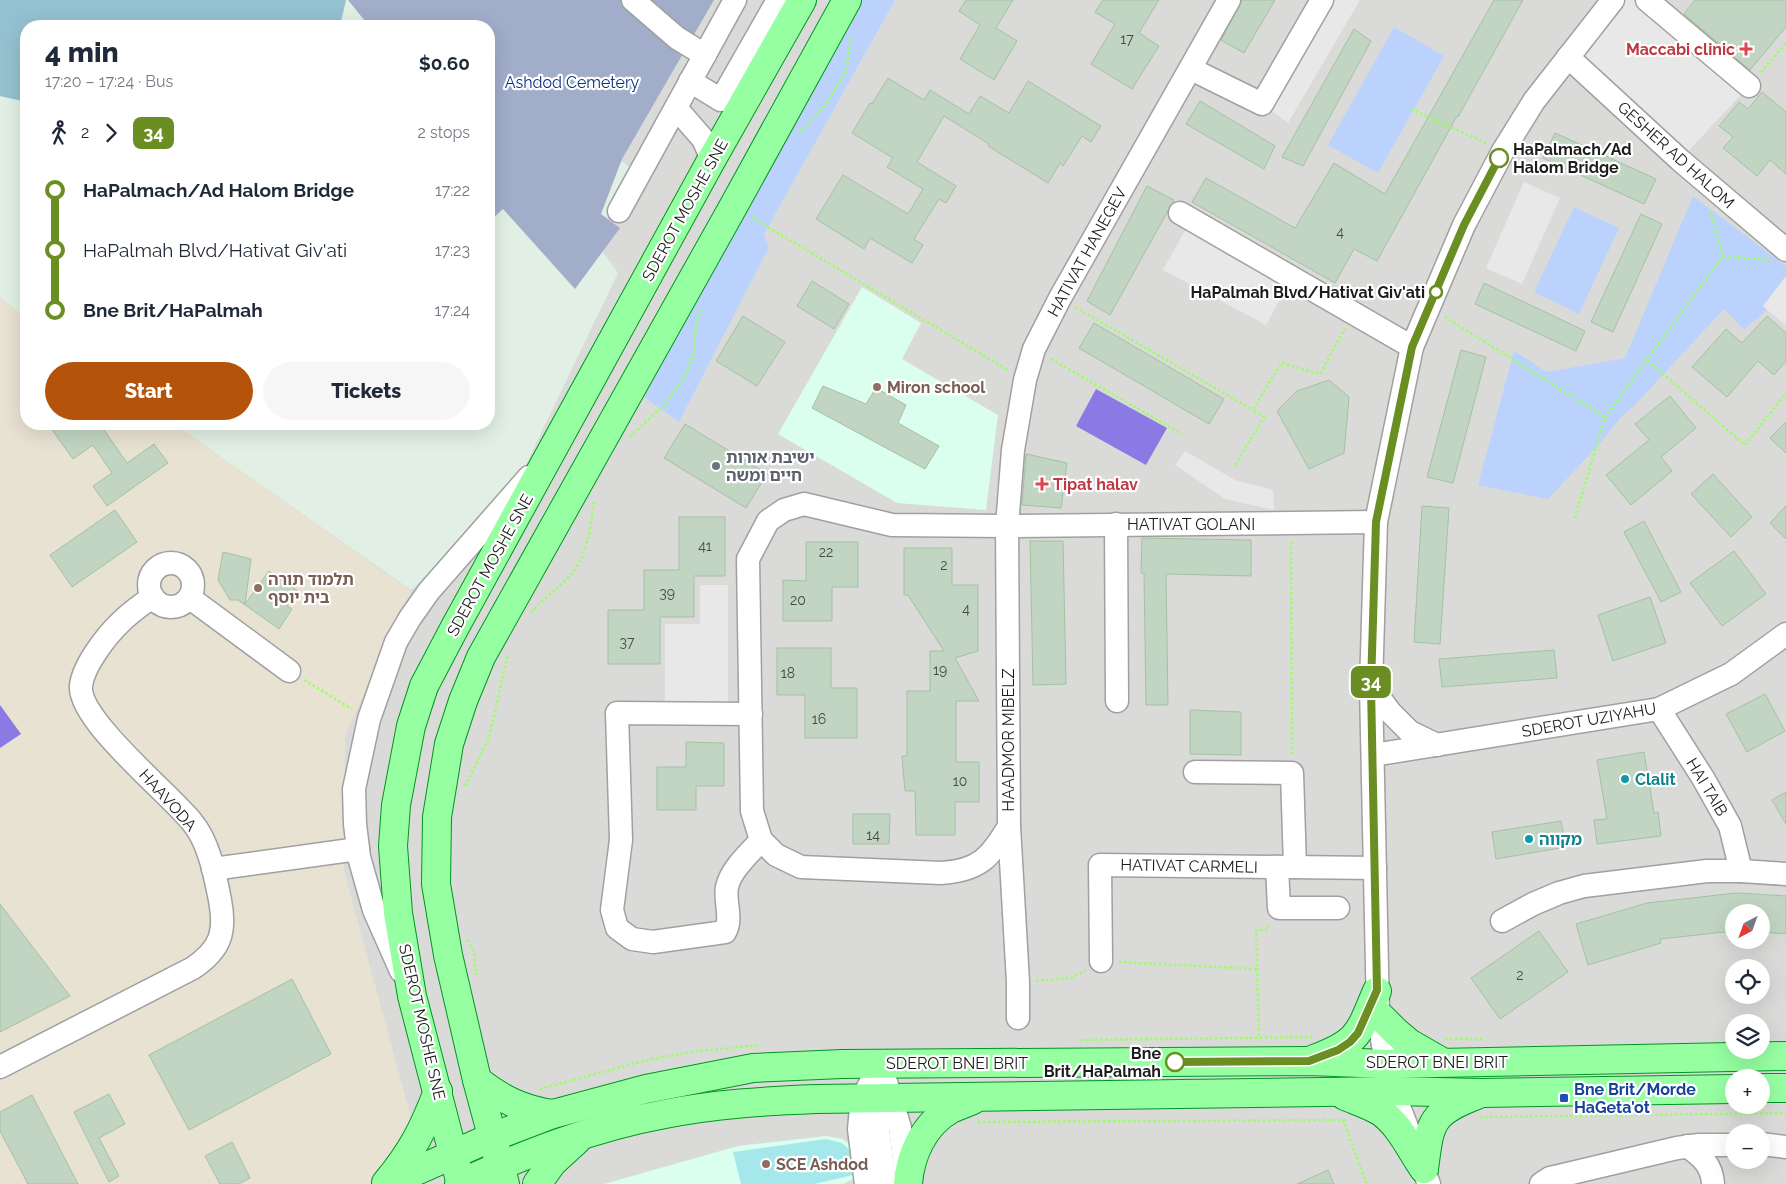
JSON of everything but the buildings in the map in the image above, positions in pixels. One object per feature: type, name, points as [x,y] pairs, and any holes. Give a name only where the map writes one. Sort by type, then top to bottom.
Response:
[{"type":"main road","name":"SDEROT MOSHE SNE","points":[[460,1184],[438,1091],[412,996],[398,913],[393,846],[396,805],[411,726],[424,686],[712,159],[802,0]]},
{"type":"main road","points":[[503,1175],[477,1080],[448,955],[436,884],[437,816],[449,744],[463,701],[481,657],[724,224],[847,0]]},
{"type":"main road","points":[[1309,1061],[1338,1050],[1350,1042],[1378,1002],[1396,1032],[1409,1043],[1443,1063]]},
{"type":"main road","name":"SDEROT BNEI BRIT","points":[[386,1184],[492,1137],[554,1114],[646,1089],[753,1068],[880,1064],[1309,1061],[1386,1064],[1786,1056]]},
{"type":"main road","points":[[477,1080],[510,1102],[536,1112],[554,1114]]},
{"type":"main road","points":[[1770,1088],[1786,1088]]},
{"type":"main road","name":"SDEROT BNEI BRIT","points":[[460,1184],[503,1175],[539,1150],[654,1116],[702,1107],[801,1099],[1393,1091],[1481,1093],[1725,1089]]},
{"type":"main road","points":[[386,1184],[414,1145],[425,1125],[438,1091]]},
{"type":"main road","points":[[1334,1092],[1367,1104],[1389,1119],[1426,1177]]},
{"type":"main road","points":[[1426,1177],[1429,1133],[1440,1114],[1455,1103],[1481,1093]]},
{"type":"main road","points":[[907,1184],[909,1167],[915,1149],[930,1128],[951,1109],[979,1097]]},
{"type":"main road","points":[[537,1184],[552,1163],[582,1136]]},
{"type":"street","points":[[633,0],[677,38],[705,55]]},
{"type":"street","points":[[619,211],[735,0]]},
{"type":"street","points":[[690,81],[721,100],[778,0]]},
{"type":"street","name":"HATIVAT HANEGEV","points":[[1007,526],[1013,450],[1025,380],[1034,349],[1060,298],[1229,0]]},
{"type":"street","points":[[1191,69],[1262,104],[1322,0]]},
{"type":"street","points":[[1426,1177],[1393,1091],[1386,1064],[1378,1002],[1371,686],[1376,522],[1412,347],[1464,225],[1503,151],[1534,101],[1613,0]]},
{"type":"street","points":[[1647,0],[1748,86]]},
{"type":"street","name":"GESHER AD HALOM","points":[[1568,57],[1700,178],[1781,256]]},
{"type":"street","points":[[676,108],[703,139],[712,159]]},
{"type":"street","points":[[1180,213],[1412,347]]},
{"type":"street","points":[[412,996],[374,910],[358,849],[354,788],[369,719],[396,642],[410,618],[429,591],[553,450]]},
{"type":"street","name":"HATIVAT GOLANI","points":[[768,520],[784,510],[804,504],[892,525],[1007,526],[1376,522]]},
{"type":"street","name":"HAADMOR MIBELZ","points":[[768,520],[748,559],[752,811],[762,840],[776,855],[801,867],[941,873],[956,872],[968,868],[986,858],[997,848],[1009,826],[1007,526]]},
{"type":"street","points":[[1116,524],[1117,701]]},
{"type":"street","points":[[175,562],[182,565],[192,576],[193,591],[190,598],[178,606],[164,606],[153,597],[149,583],[155,570],[160,565],[175,562]]},
{"type":"street","name":"HAAVODA","points":[[0,1067],[193,968],[205,960],[215,948],[222,934],[223,918],[213,869],[208,852],[194,823],[106,732],[82,699],[81,686],[85,674],[106,637],[128,614],[153,597]]},
{"type":"street","points":[[190,598],[289,671]]},
{"type":"street","name":"SDEROT UZIYAHU","points":[[1373,755],[1659,709],[1731,674],[1786,634]]},
{"type":"street","points":[[1371,686],[1390,712],[1410,732],[1437,745]]},
{"type":"street","name":"HAI TAIB","points":[[1659,709],[1703,778],[1730,826],[1741,871]]},
{"type":"street","points":[[751,714],[617,713],[621,840],[612,910],[617,928],[632,939],[653,942],[725,932],[729,925],[727,887],[735,871],[762,840]]},
{"type":"street","points":[[1195,772],[1292,773],[1286,867],[1279,908],[1338,908]]},
{"type":"street","points":[[1009,826],[1018,982],[1018,1018]]},
{"type":"street","points":[[213,869],[358,849]]},
{"type":"street","name":"HATIVAT CARMELI","points":[[1100,961],[1100,865],[1374,868]]},
{"type":"street","points":[[1502,920],[1559,893],[1584,886],[1707,871],[1786,874]]},
{"type":"street","points":[[880,1064],[876,1098],[885,1184]]},
{"type":"street","points":[[866,1184],[859,1129],[876,1098]]},
{"type":"street","points":[[876,1098],[900,1128],[907,1184]]},
{"type":"street","points":[[1541,1184],[1550,1178],[1687,1146],[1725,1145]]},
{"type":"street","points":[[1770,1145],[1786,1147]]},
{"type":"street","points":[[1687,1146],[1707,1162],[1713,1175],[1713,1184]]},
{"type":"path","points":[[794,138],[826,104],[846,72],[851,37]]},
{"type":"path","points":[[1748,86],[1786,43]]},
{"type":"path","points":[[1411,109],[1503,151]]},
{"type":"path","points":[[1700,178],[1723,256]]},
{"type":"path","points":[[753,209],[749,216],[1025,380]]},
{"type":"path","points":[[1723,256],[1781,256]]},
{"type":"path","points":[[1575,518],[1604,417],[1723,256]]},
{"type":"path","points":[[1060,298],[1264,417],[1235,464]]},
{"type":"path","points":[[1430,308],[1604,417]]},
{"type":"path","points":[[625,442],[668,401],[684,378],[694,353],[696,326],[702,309]]},
{"type":"path","points":[[1253,410],[1281,363],[1320,374],[1353,312]]},
{"type":"path","points":[[1034,349],[1182,434]]},
{"type":"path","points":[[1647,360],[1745,445],[1786,393]]},
{"type":"path","points":[[529,615],[567,578],[578,563],[589,540],[594,500],[597,492]]},
{"type":"path","points":[[1291,523],[1292,773]]},
{"type":"path","points":[[464,789],[488,738],[510,651]]},
{"type":"path","points":[[289,671],[369,719]]},
{"type":"path","points":[[1259,1037],[1256,930],[1268,930],[1268,921]]},
{"type":"path","points":[[466,936],[474,952],[476,979]]},
{"type":"path","points":[[1018,982],[1070,978],[1100,961],[1257,969]]},
{"type":"path","points":[[1343,1120],[1367,1184]]},
{"type":"shaded area","points":[[0,0],[346,0],[341,20],[20,20],[20,101],[0,96]]},
{"type":"shaded area","points":[[427,0],[1786,0],[1786,1184],[0,1184],[0,297],[20,313],[20,430],[183,430],[411,590],[506,506],[618,273],[597,244],[630,168],[495,56],[495,20],[475,20]]},
{"type":"shaded area","points":[[858,0],[895,0],[764,234],[769,247],[679,422],[641,395]]},
{"type":"shaded area","points":[[1322,0],[1360,0],[1288,123],[1262,104]]},
{"type":"shaded area","points":[[1613,0],[1647,0],[1749,86],[1680,160],[1569,57]]},
{"type":"shaded area","points":[[1394,27],[1444,56],[1378,173],[1328,145]]},
{"type":"shaded area","points":[[1524,182],[1560,198],[1522,284],[1486,268]]},
{"type":"shaded area","points":[[1693,196],[1786,266],[1786,276],[1763,306],[1767,310],[1744,330],[1724,309],[1635,405],[1621,417],[1604,439],[1548,499],[1478,485],[1514,351],[1547,372],[1625,358]]},
{"type":"shaded area","points":[[1574,207],[1619,228],[1579,314],[1534,292]]},
{"type":"shaded area","points":[[1188,225],[1291,279],[1266,325],[1163,270]]},
{"type":"shaded area","points":[[1786,276],[1786,326],[1763,306]]},
{"type":"shaded area","name":"Miron school","points":[[862,287],[921,323],[902,359],[998,415],[986,510],[897,503],[778,434]]},
{"type":"shaded area","points":[[0,297],[20,313],[20,430],[183,430],[411,591],[345,736],[344,871],[429,1184],[0,1184]]},
{"type":"shaded area","points":[[1096,389],[1167,428],[1146,465],[1076,426]]},
{"type":"shaded area","points":[[1185,451],[1235,480],[1273,490],[1274,510],[1225,499],[1175,465]]},
{"type":"shaded area","points":[[700,585],[728,585],[728,706],[665,705],[665,624],[700,624]]},
{"type":"shaded area","points":[[0,705],[21,734],[0,748]]},
{"type":"shaded area","name":"SCE Ashdod","points":[[827,1136],[843,1139],[856,1150],[857,1177],[843,1184],[604,1184],[738,1146]]},
{"type":"shaded area","points":[[826,1139],[842,1143],[852,1152],[853,1175],[814,1184],[741,1184],[733,1152]]},
{"type":"green space","name":"Ashdod Cemetery","points":[[348,0],[714,0],[622,159],[601,214],[620,228],[575,289],[503,209],[495,216],[495,20],[364,20]]},
{"type":"bus line","name":"34","points":[[1175,1062],[1309,1061],[1338,1050],[1350,1042],[1358,1033],[1377,990],[1371,686],[1376,522],[1412,347],[1464,225],[1499,158]]},
{"type":"place","name":"Maccabi clinic","points":[[1746,49]]},
{"type":"place","name":"HaPalmach/Ad Halom Bridge","points":[[1499,158]]},
{"type":"place","name":"HaPalmah Blvd/Hativat Giv'ati","points":[[1436,292]]},
{"type":"place","name":"Miron school","points":[[877,387]]},
{"type":"place","name":"ישיבת אורות חיים ומשה","points":[[716,466]]},
{"type":"place","name":"Tipat halav","points":[[1042,484]]},
{"type":"place","name":"תלמוד תורה בית יוסף","points":[[258,588]]},
{"type":"place","name":"Clalit","points":[[1625,779]]},
{"type":"place","name":"מקווה","points":[[1529,839]]},
{"type":"place","name":"Bne Brit/HaPalmah","points":[[1175,1062]]},
{"type":"place","name":"Bne Brit/Morde HaGeta'ot","points":[[1564,1098]]},
{"type":"place","name":"SCE Ashdod","points":[[766,1164]]}]
